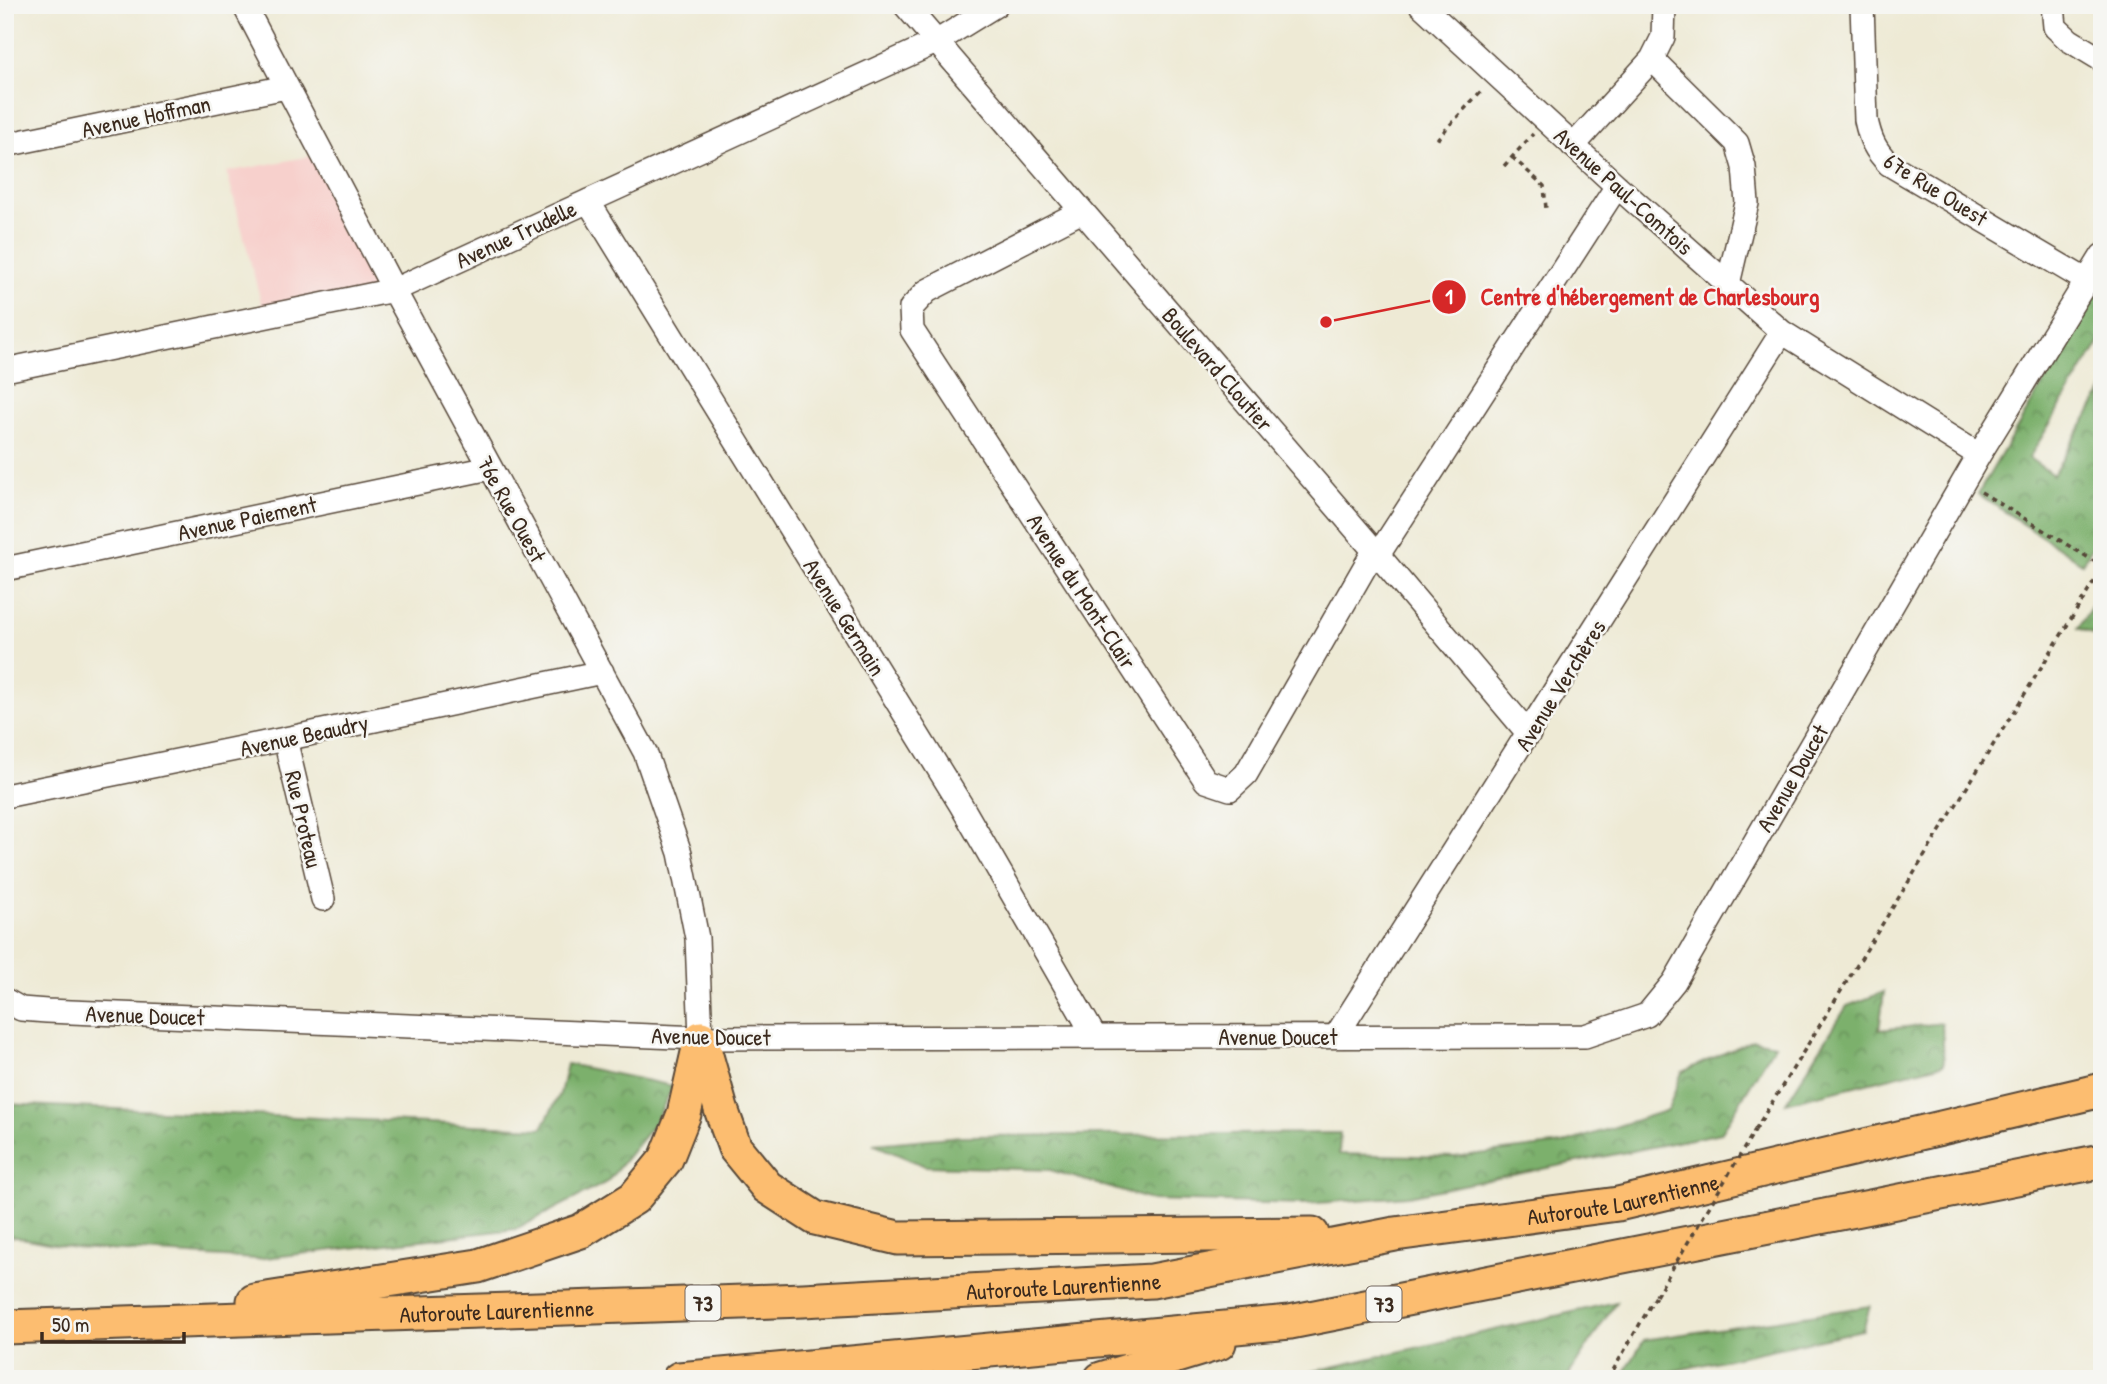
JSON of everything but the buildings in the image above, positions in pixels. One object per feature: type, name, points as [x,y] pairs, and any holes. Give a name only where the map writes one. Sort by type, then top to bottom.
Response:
[{"type":"highway","points":[[701,1038],[735,1148],[767,1187],[816,1218],[898,1238],[1395,1234]]},
{"type":"highway","points":[[112,1324],[478,1266],[581,1231],[634,1198],[666,1159],[684,1114],[701,1038]]},
{"type":"highway","name":"Autoroute Laurentienne","points":[[5,1327],[803,1300],[1152,1281],[1395,1234],[1618,1204],[2102,1090]]},
{"type":"highway","name":"73","points":[[679,1379],[1290,1322],[2102,1161]]},
{"type":"highway","points":[[1101,1379],[1290,1322]]},
{"type":"street","name":"76e Rue Ouest","points":[[244,5],[394,290],[645,752],[680,853],[697,938],[701,1038]]},
{"type":"street","name":"Boulevard Cloutier","points":[[905,5],[1529,734]]},
{"type":"street","name":"Avenue Trudelle","points":[[5,370],[394,290],[936,43],[996,5]]},
{"type":"street","points":[[1573,146],[1651,59],[1663,37],[1664,5]]},
{"type":"street","name":"67e Rue Ouest","points":[[1863,5],[1866,120],[1869,137],[1876,151],[1889,164],[2087,281]]},
{"type":"street","points":[[2053,5],[2055,27],[2069,40],[2102,60]]},
{"type":"street","name":"Avenue Paul-Comtois","points":[[1431,8],[1496,75],[1782,332],[1979,455]]},
{"type":"street","points":[[1651,59],[1737,143],[1744,167],[1747,203],[1728,284]]},
{"type":"street","name":"Avenue Hoffman","points":[[5,145],[286,87]]},
{"type":"street","name":"Avenue du Mont-Clair","points":[[1082,211],[928,291],[911,308],[912,330],[1206,781],[1230,789],[1246,774],[1376,553],[1617,186]]},
{"type":"street","name":"Avenue Germain","points":[[588,201],[961,805],[1095,1037]]},
{"type":"street","name":"Avenue Doucet","points":[[10,1009],[701,1038],[1585,1036],[1647,1016],[1674,982],[1963,481],[2102,256]]},
{"type":"street","name":"Avenue Verchères","points":[[1336,1036],[1782,332]]},
{"type":"street","name":"Avenue Paiement","points":[[5,569],[490,468]]},
{"type":"street","name":"Avenue Beaudry","points":[[5,796],[602,672]]},
{"type":"street","name":"Rue Proteau","points":[[285,739],[323,899]]},
{"type":"path","points":[[1440,139],[1438,138],[1496,75]]},
{"type":"path","points":[[1504,166],[1546,120]]},
{"type":"path","points":[[1512,157],[1544,186],[1546,209]]},
{"type":"path","points":[[1608,1379],[1755,1130],[2102,568],[1963,481]]},
{"type":"shaded area","points":[[322,154],[394,290],[265,317],[227,172]]},
{"type":"green space","points":[[2102,283],[2102,338],[2029,458],[2053,475],[2102,392],[2102,532],[2082,563],[1978,494]]},
{"type":"green space","points":[[2102,590],[2102,632],[2098,636],[2078,628]]},
{"type":"green space","points":[[1884,992],[1879,1030],[1942,1023],[1944,1064],[1786,1103],[1847,1006]]},
{"type":"green space","points":[[1753,1040],[1775,1044],[1721,1133],[1408,1196],[1305,1204],[1151,1200],[1050,1170],[925,1166],[873,1144],[961,1136],[1340,1133],[1339,1154],[1454,1157],[1562,1144],[1668,1110],[1682,1072]]},
{"type":"green space","points":[[567,1064],[673,1086],[655,1123],[607,1182],[516,1229],[256,1259],[75,1248],[5,1235],[5,1104],[542,1128],[560,1094]]},
{"type":"green space","points":[[1616,1302],[1566,1379],[1288,1379],[1302,1374]]},
{"type":"green space","points":[[1870,1306],[1863,1330],[1673,1371],[1660,1379],[1621,1379],[1644,1340]]},
{"type":"place","name":"Centre d'hébergement de Charlesbourg","points":[[1326,322]]}]
